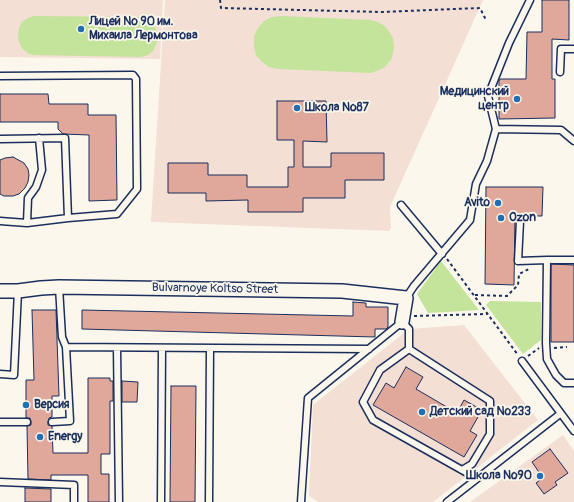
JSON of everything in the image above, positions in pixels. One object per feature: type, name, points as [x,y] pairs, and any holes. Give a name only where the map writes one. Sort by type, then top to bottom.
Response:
[{"type":"street","name":"Bulvarnoye Koltso Street","points":[[0,291],[60,287],[342,291],[406,298]]},
{"type":"street","points":[[402,319],[406,298]]},
{"type":"lane","points":[[406,298],[414,286],[470,220],[476,184],[487,161],[496,129],[488,96],[509,43],[530,0]]},
{"type":"lane","points":[[560,72],[561,49],[574,49]]},
{"type":"lane","points":[[0,76],[133,75],[136,79],[137,189],[118,214],[27,222],[0,221]]},
{"type":"lane","points":[[496,129],[562,130],[574,141]]},
{"type":"lane","points":[[27,222],[28,198],[36,187],[42,170],[40,138]]},
{"type":"lane","points":[[0,139],[65,138],[68,218]]},
{"type":"lane","points":[[401,205],[442,254]]},
{"type":"lane","points":[[520,221],[518,261],[574,260]]},
{"type":"lane","points":[[548,260],[547,359],[556,375],[564,382],[574,383]]},
{"type":"lane","points":[[52,422],[70,421],[66,347],[62,337],[60,287]]},
{"type":"lane","points":[[0,374],[14,375],[18,291]]},
{"type":"lane","points":[[302,502],[308,398],[369,349],[402,319],[409,329],[409,349]]},
{"type":"lane","points":[[66,347],[369,349]]},
{"type":"lane","points":[[117,348],[119,502]]},
{"type":"lane","points":[[161,502],[162,348]]},
{"type":"lane","points":[[209,502],[210,348]]},
{"type":"lane","points":[[409,349],[380,370],[363,402],[373,420],[469,474],[474,481]]},
{"type":"lane","points":[[409,349],[490,401],[490,434],[472,464],[462,470]]},
{"type":"lane","points":[[522,361],[574,431]]},
{"type":"lane","points":[[447,502],[560,414]]},
{"type":"lane","points":[[0,422],[27,422]]},
{"type":"lane","points":[[0,482],[74,485],[74,502]]},
{"type":"path","points":[[220,0],[221,8],[382,12],[480,8],[486,20]]},
{"type":"path","points":[[442,254],[452,265],[522,361],[546,346],[567,347]]},
{"type":"path","points":[[474,295],[507,296],[518,285],[519,274],[548,260]]},
{"type":"path","points":[[402,319],[488,314]]},
{"type":"shaded area","name":"Лицей № 90 им. Михаила Лермонтова","points":[[0,0],[163,0],[160,59],[0,57]]},
{"type":"shaded area","name":"Школа №87","points":[[165,0],[483,0],[390,207],[391,228],[389,231],[151,222]]},
{"type":"shaded area","name":"Детский сад №233","points":[[464,325],[538,420],[433,502],[318,502],[309,496],[313,405],[409,329]]},
{"type":"shaded area","name":"Школа №90","points":[[563,435],[574,451],[574,502],[470,502]]},
{"type":"green space","points":[[34,16],[142,17],[148,20],[155,27],[157,42],[153,51],[148,55],[141,57],[33,55],[27,53],[22,48],[18,36],[19,28],[22,22]]},
{"type":"green space","points":[[281,16],[370,20],[378,22],[386,27],[393,38],[394,47],[392,58],[384,68],[371,73],[278,69],[269,67],[256,55],[254,36],[264,21],[272,17]]},
{"type":"green space","points":[[441,261],[479,310],[428,313],[417,294]]},
{"type":"green space","points":[[490,301],[541,302],[541,340],[523,354],[486,305]]},
{"type":"building","points":[[542,0],[569,0],[569,40],[552,39],[552,79],[555,79],[555,118],[499,119],[499,81],[500,79],[526,79],[527,32],[542,32]]},
{"type":"building","points":[[0,94],[48,94],[49,104],[88,104],[88,115],[116,115],[117,200],[89,201],[89,135],[63,134],[58,129],[58,122],[0,122]]},
{"type":"building","points":[[277,101],[326,101],[327,142],[303,141],[303,167],[331,167],[331,153],[384,153],[384,180],[345,180],[345,198],[303,198],[303,212],[248,212],[248,200],[206,201],[206,193],[168,193],[168,163],[208,163],[208,175],[247,175],[247,187],[288,187],[288,167],[294,167],[294,140],[277,140]]},
{"type":"building","points":[[13,157],[24,163],[28,169],[28,182],[19,194],[4,196],[0,194],[0,160]]},
{"type":"building","points":[[486,187],[543,187],[542,216],[515,216],[514,285],[485,284]]},
{"type":"building","points":[[551,264],[574,265],[574,342],[551,342]]},
{"type":"building","points":[[353,302],[366,303],[366,307],[388,307],[388,327],[386,329],[375,329],[375,337],[82,329],[82,310],[353,316]]},
{"type":"building","points":[[32,310],[56,310],[59,396],[52,396],[52,417],[49,418],[48,422],[48,425],[52,426],[53,453],[88,453],[88,378],[110,378],[110,381],[113,381],[113,401],[110,401],[110,454],[101,454],[101,474],[109,474],[109,502],[88,502],[88,475],[51,475],[51,480],[28,479],[27,426],[31,425],[31,422],[30,418],[26,418],[26,380],[34,380]]},
{"type":"building","points":[[406,367],[423,377],[416,389],[457,413],[464,400],[482,410],[470,431],[477,435],[464,457],[373,405],[386,383],[394,388]]},
{"type":"building","points":[[122,381],[138,382],[137,402],[122,402]]},
{"type":"building","points":[[171,386],[196,386],[195,502],[170,502]]},
{"type":"building","points":[[550,449],[568,473],[555,482],[557,485],[544,494],[536,483],[543,478],[532,462]]},
{"type":"building","points":[[25,488],[51,489],[51,502],[25,502]]},
{"type":"place","name":"Лицей № 90 им. Михаила Лермонтова","points":[[81,29]]},
{"type":"place","name":"Медицинский центр","points":[[517,99]]},
{"type":"place","name":"Школа №87","points":[[297,108]]},
{"type":"place","name":"Avito","points":[[498,203]]},
{"type":"place","name":"Ozon","points":[[501,218]]},
{"type":"place","name":"Версия","points":[[26,405]]},
{"type":"place","name":"Детский сад №233","points":[[422,412]]},
{"type":"place","name":"Energy","points":[[40,437]]},
{"type":"place","name":"Школа №90","points":[[540,476]]}]
